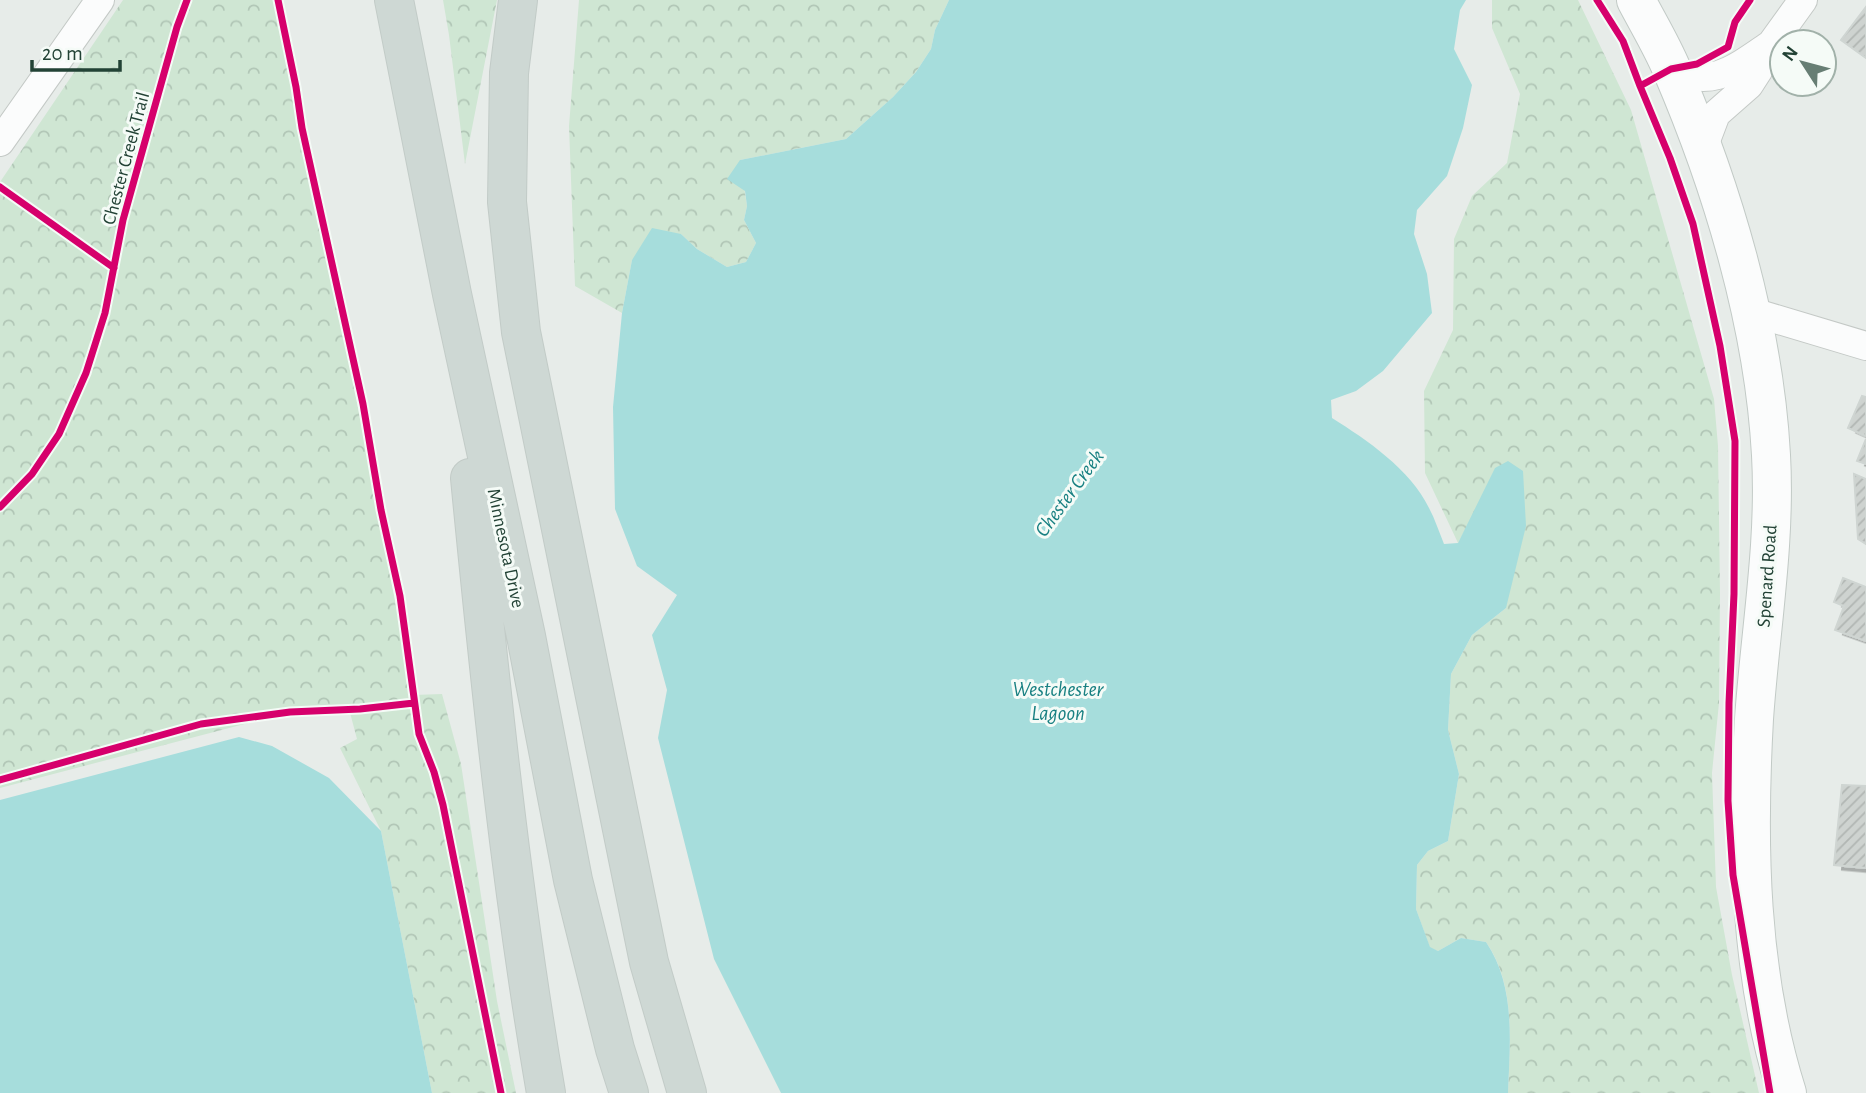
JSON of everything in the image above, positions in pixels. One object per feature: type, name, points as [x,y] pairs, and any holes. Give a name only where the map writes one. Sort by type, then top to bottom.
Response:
[{"type":"main road","name":"Minnesota Drive","points":[[394,0],[452,294],[526,636],[573,880],[615,1049],[629,1093]]},
{"type":"main road","points":[[518,0],[509,74],[507,202],[520,332],[649,962],[687,1093]]},
{"type":"main road","name":"Spenard Road","points":[[1636,0],[1671,69],[1728,218],[1766,392],[1772,458],[1769,547],[1754,719],[1752,871],[1757,942],[1766,1009],[1787,1093]]},
{"type":"main road","points":[[452,294],[498,765],[524,965],[546,1093]]},
{"type":"street","points":[[0,142],[100,0]]},
{"type":"street","points":[[1783,28],[1803,0]]},
{"type":"street","points":[[1671,69],[1689,77],[1714,77],[1731,70],[1768,46]]},
{"type":"street","points":[[1702,151],[1716,114],[1749,85],[1768,51]]},
{"type":"street","points":[[1749,311],[1866,346]]},
{"type":"green space","points":[[123,0],[280,0],[413,695],[442,694],[461,764],[497,1001],[516,1093],[432,1093],[381,831],[340,748],[357,739],[349,709],[354,708],[290,712],[0,788],[0,182]]},
{"type":"green space","points":[[443,0],[497,0],[465,164],[449,35]]},
{"type":"green space","points":[[579,0],[949,0],[935,30],[931,49],[916,72],[893,97],[846,139],[740,160],[747,206],[744,220],[756,243],[746,262],[727,267],[697,249],[681,234],[632,260],[622,313],[575,286],[569,126]]},
{"type":"green space","points":[[1492,0],[1578,0],[1631,110],[1714,399],[1718,446],[1720,593],[1719,703],[1712,773],[1716,887],[1732,975],[1759,1093],[1508,1093],[1509,1015],[1507,995],[1496,959],[1486,942],[1461,938],[1438,951],[1430,948],[1416,909],[1417,865],[1428,851],[1448,841],[1459,774],[1448,730],[1451,674],[1472,635],[1506,608],[1476,509],[1458,543],[1425,473],[1424,391],[1453,330],[1454,239],[1472,196],[1507,163],[1520,94],[1492,28]]},
{"type":"water","name":"Westchester Lagoon","points":[[949,0],[1466,0],[1460,10],[1454,49],[1472,85],[1463,128],[1447,176],[1417,210],[1414,234],[1427,274],[1432,313],[1383,371],[1356,391],[1331,400],[1332,418],[1373,446],[1411,481],[1429,508],[1444,544],[1458,543],[1495,468],[1508,461],[1523,471],[1526,526],[1506,608],[1472,635],[1451,674],[1448,730],[1459,774],[1448,841],[1428,851],[1417,865],[1416,909],[1430,947],[1438,951],[1461,938],[1486,942],[1496,959],[1507,996],[1509,1015],[1508,1093],[781,1093],[714,959],[658,738],[667,690],[652,635],[677,595],[637,566],[615,509],[613,407],[622,313],[632,260],[652,228],[681,234],[697,249],[727,267],[746,262],[756,243],[744,220],[747,206],[745,191],[727,179],[740,160],[846,139],[893,97],[916,72],[931,49],[935,30]]},
{"type":"water","points":[[239,737],[272,746],[329,778],[381,831],[432,1093],[0,1093],[0,800]]},
{"type":"building","points":[[1866,7],[1866,58],[1841,40]]},
{"type":"building","points":[[1862,396],[1866,397],[1866,436],[1848,428]]},
{"type":"building","points":[[1866,439],[1866,464],[1857,461]]},
{"type":"building","points":[[1854,474],[1866,479],[1866,544],[1858,539]]},
{"type":"building","points":[[1843,578],[1866,587],[1866,641],[1835,630],[1844,606],[1834,602]]},
{"type":"building","points":[[1842,785],[1866,786],[1866,868],[1834,865]]},
{"type":"cycle path","name":"Chester Creek Trail","points":[[0,507],[32,474],[59,434],[86,373],[105,313],[123,220],[187,0]]},
{"type":"cycle path","points":[[278,0],[302,128],[363,404],[381,510],[400,596],[419,734],[443,805],[501,1093]]},
{"type":"cycle path","points":[[1597,0],[1623,41],[1640,86]]},
{"type":"cycle path","points":[[1750,0],[1735,22],[1728,47],[1697,64],[1671,69],[1640,86],[1670,158],[1693,224],[1720,346],[1735,441],[1728,801],[1733,875],[1770,1093]]},
{"type":"cycle path","points":[[0,187],[114,268]]},
{"type":"cycle path","points":[[0,780],[201,724],[290,712],[414,703]]},
{"type":"water label","name":"Chester Creek","points":[[1069,493]]}]
